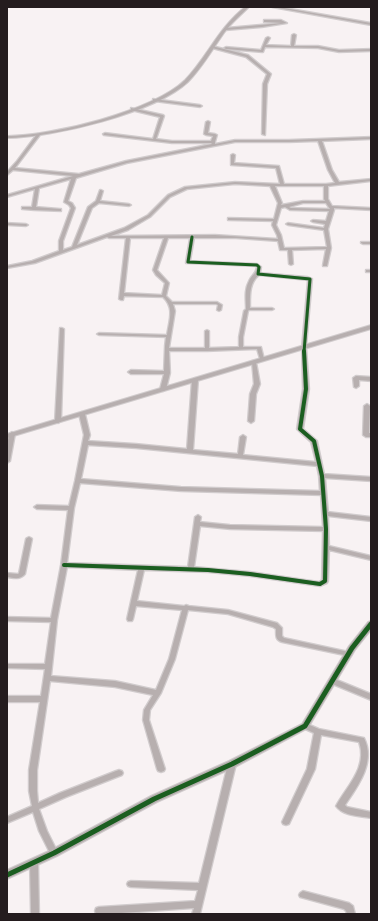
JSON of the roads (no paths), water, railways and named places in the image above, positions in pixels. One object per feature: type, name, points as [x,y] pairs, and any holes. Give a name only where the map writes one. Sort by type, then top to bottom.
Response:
[{"type":"street","points":[[7,137],[38,135],[89,123],[132,109],[163,96],[186,82],[215,47],[236,15],[247,7]]},
{"type":"street","points":[[274,7],[371,24]]},
{"type":"street","points":[[226,29],[284,23],[281,21],[265,21]]},
{"type":"street","points":[[292,47],[294,35]]},
{"type":"street","points":[[215,47],[260,51],[263,50],[268,38]]},
{"type":"street","points":[[264,46],[318,47],[339,51],[371,50]]},
{"type":"street","points":[[215,47],[248,56],[269,74],[266,84],[264,134]]},
{"type":"street","points":[[154,100],[200,106]]},
{"type":"street","points":[[132,109],[162,116],[154,140]]},
{"type":"street","points":[[208,122],[206,134],[215,135],[214,143]]},
{"type":"street","points":[[105,134],[172,142],[214,143]]},
{"type":"street","points":[[7,174],[38,135]]},
{"type":"street","points":[[7,196],[126,162],[214,143],[235,141],[371,138]]},
{"type":"street","points":[[320,140],[330,170],[338,184]]},
{"type":"street","points":[[233,155],[232,164],[278,167],[282,185]]},
{"type":"street","points":[[12,169],[80,176]]},
{"type":"street","points":[[61,251],[61,241],[73,208],[72,204],[66,202],[74,177]]},
{"type":"street","points":[[7,267],[33,262],[61,251],[106,237],[146,218],[169,196],[186,188],[235,183],[326,185],[371,180]]},
{"type":"street","points":[[272,185],[279,199],[279,207],[274,225],[279,235],[282,248],[330,248]]},
{"type":"street","points":[[325,265],[330,248],[326,229],[332,209],[326,197],[326,185]]},
{"type":"street","points":[[34,209],[37,188]]},
{"type":"street","points":[[98,202],[101,191]]},
{"type":"street","points":[[74,247],[90,207],[98,202],[129,205]]},
{"type":"street","points":[[279,207],[305,202],[328,202]]},
{"type":"street","points":[[286,206],[290,209],[371,208]]},
{"type":"street","points":[[23,208],[60,210]]},
{"type":"street","points":[[229,219],[275,220]]},
{"type":"street","points":[[313,221],[328,223]]},
{"type":"street","points":[[7,224],[26,225]]},
{"type":"street","points":[[288,224],[326,229]]},
{"type":"street","points":[[192,236],[188,262],[257,265],[259,267],[258,274]]},
{"type":"street","points":[[106,237],[227,236],[279,240]]},
{"type":"street","points":[[128,237],[121,296],[164,296],[171,303],[173,311],[168,336],[167,373],[163,389]]},
{"type":"street","points":[[164,296],[167,283],[164,278],[156,273],[155,270],[166,237]]},
{"type":"street","points":[[363,243],[371,244]]},
{"type":"street","points":[[290,249],[291,264]]},
{"type":"street","points":[[64,565],[250,574],[320,584],[324,583],[326,580],[326,529],[322,476],[313,439],[300,429],[306,389],[304,347],[310,279],[258,274],[254,276],[249,288],[248,309],[246,311],[241,337],[241,348]]},
{"type":"street","points":[[171,303],[217,303],[220,305],[219,310]]},
{"type":"street","points":[[248,309],[272,309]]},
{"type":"street","points":[[7,461],[10,435],[371,327]]},
{"type":"street","points":[[58,421],[62,329]]},
{"type":"street","points":[[207,331],[207,350]]},
{"type":"street","points":[[99,334],[168,336]]},
{"type":"street","points":[[167,349],[207,350],[259,348],[262,359]]},
{"type":"street","points":[[251,421],[253,394],[257,384],[254,362]]},
{"type":"street","points":[[131,372],[167,373]]},
{"type":"street","points":[[356,386],[356,378],[371,379]]},
{"type":"street","points":[[190,451],[195,380]]},
{"type":"street","points":[[361,406],[369,406],[366,435],[371,435]]},
{"type":"street","points":[[54,853],[43,831],[35,807],[33,770],[54,620],[64,565],[71,508],[86,443],[87,435],[82,414]]},
{"type":"street","points":[[240,456],[243,437]]},
{"type":"street","points":[[86,443],[136,446],[319,464]]},
{"type":"street","points":[[322,476],[371,479]]},
{"type":"street","points":[[78,481],[181,489],[323,494]]},
{"type":"street","points":[[37,507],[71,508]]},
{"type":"street","points":[[325,514],[371,519]]},
{"type":"street","points":[[191,570],[198,517]]},
{"type":"street","points":[[197,524],[326,529]]},
{"type":"street","points":[[7,575],[19,576],[22,574],[29,539]]},
{"type":"street","points":[[326,547],[371,558]]},
{"type":"street","points":[[130,619],[141,569]]},
{"type":"street","points":[[133,604],[228,612],[277,626],[279,637],[282,640],[349,654]]},
{"type":"street","points":[[161,769],[146,720],[147,710],[158,693],[172,659],[186,608]]},
{"type":"street","points":[[7,619],[54,620]]},
{"type":"street","points":[[7,875],[54,853],[154,799],[232,764],[305,726],[349,654],[369,628]]},
{"type":"street","points":[[7,666],[48,668]]},
{"type":"street","points":[[47,678],[115,684],[158,693]]},
{"type":"street","points":[[332,681],[371,697]]},
{"type":"street","points":[[7,698],[43,699]]},
{"type":"street","points":[[305,726],[318,732],[362,740],[365,745],[365,752],[361,774],[340,806],[344,810],[371,815]]},
{"type":"street","points":[[286,822],[311,769],[318,732]]},
{"type":"street","points":[[196,914],[232,764]]},
{"type":"street","points":[[7,820],[119,773]]},
{"type":"street","points":[[34,862],[35,914]]},
{"type":"street","points":[[131,884],[202,887]]},
{"type":"street","points":[[303,895],[346,906],[350,909],[351,914]]},
{"type":"street","points":[[99,911],[198,904]]}]
